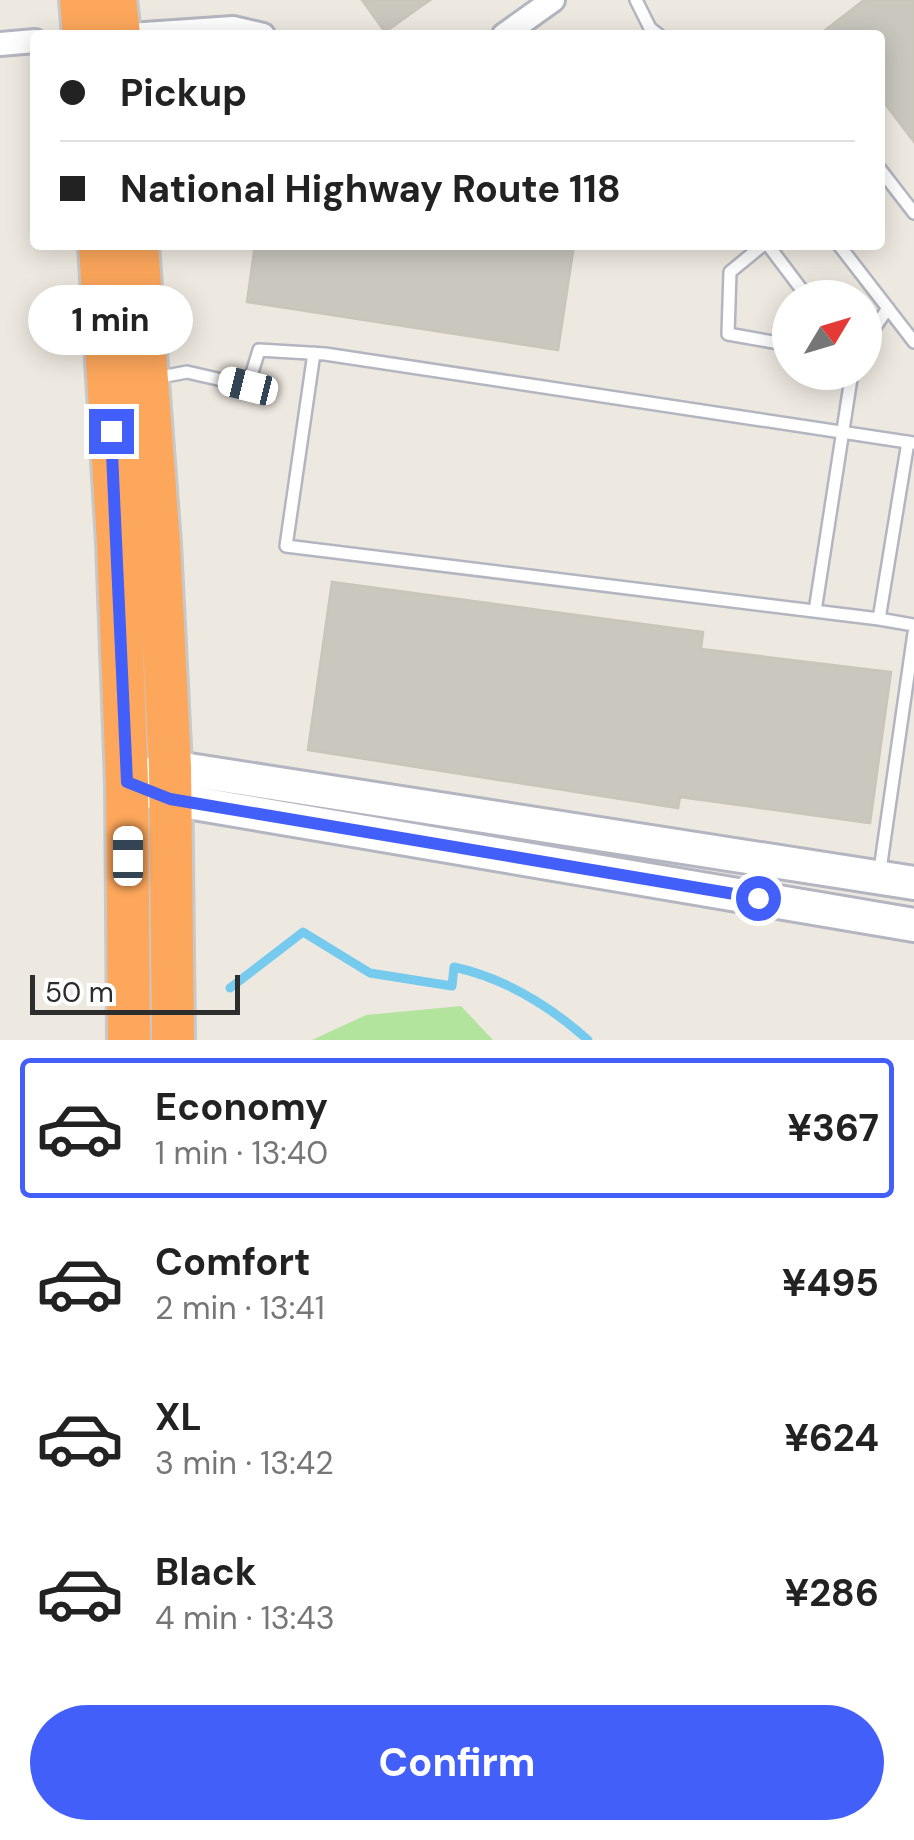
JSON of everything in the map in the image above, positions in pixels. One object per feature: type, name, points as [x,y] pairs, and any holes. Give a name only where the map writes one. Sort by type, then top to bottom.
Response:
[{"type":"highway","points":[[81,0],[84,30]]},
{"type":"highway","points":[[116,0],[119,30]]},
{"type":"highway","points":[[100,250],[127,782],[129,1040]]},
{"type":"highway","points":[[138,250],[159,544],[170,783],[173,1040]]},
{"type":"street","points":[[511,30],[553,0]]},
{"type":"street","points":[[207,30],[242,30]]},
{"type":"street","points":[[2,44],[30,41]]},
{"type":"street","points":[[127,782],[170,783],[914,883]]},
{"type":"street","points":[[170,783],[914,925]]},
{"type":"lane","points":[[636,0],[652,30]]},
{"type":"lane","points":[[885,175],[914,213]]},
{"type":"lane","points":[[759,250],[730,272],[728,334],[772,343]]},
{"type":"lane","points":[[769,250],[793,280]]},
{"type":"lane","points":[[843,250],[914,342]]},
{"type":"lane","points":[[882,317],[888,308]]},
{"type":"lane","points":[[147,380],[187,372],[248,386],[259,350],[314,353],[911,442],[879,619]]},
{"type":"lane","points":[[314,353],[286,546],[914,625]]},
{"type":"lane","points":[[816,612],[850,390]]},
{"type":"lane","points":[[879,878],[914,634]]},
{"type":"green space","points":[[461,1006],[493,1040],[312,1040],[366,1015]]},
{"type":"building","points":[[362,0],[430,0],[388,30],[384,30]]},
{"type":"building","points":[[864,0],[914,0],[914,142],[885,104],[885,30],[825,30]]},
{"type":"building","points":[[254,250],[573,250],[558,350],[247,302]]},
{"type":"building","points":[[332,582],[703,632],[701,649],[891,672],[870,823],[680,797],[678,808],[308,750]]},
{"type":"waterway","points":[[230,988],[303,932],[370,973],[452,986],[454,967],[491,978],[542,1005],[588,1040]]},
{"type":"route","points":[[111,431],[127,782],[170,799],[758,898]]}]
